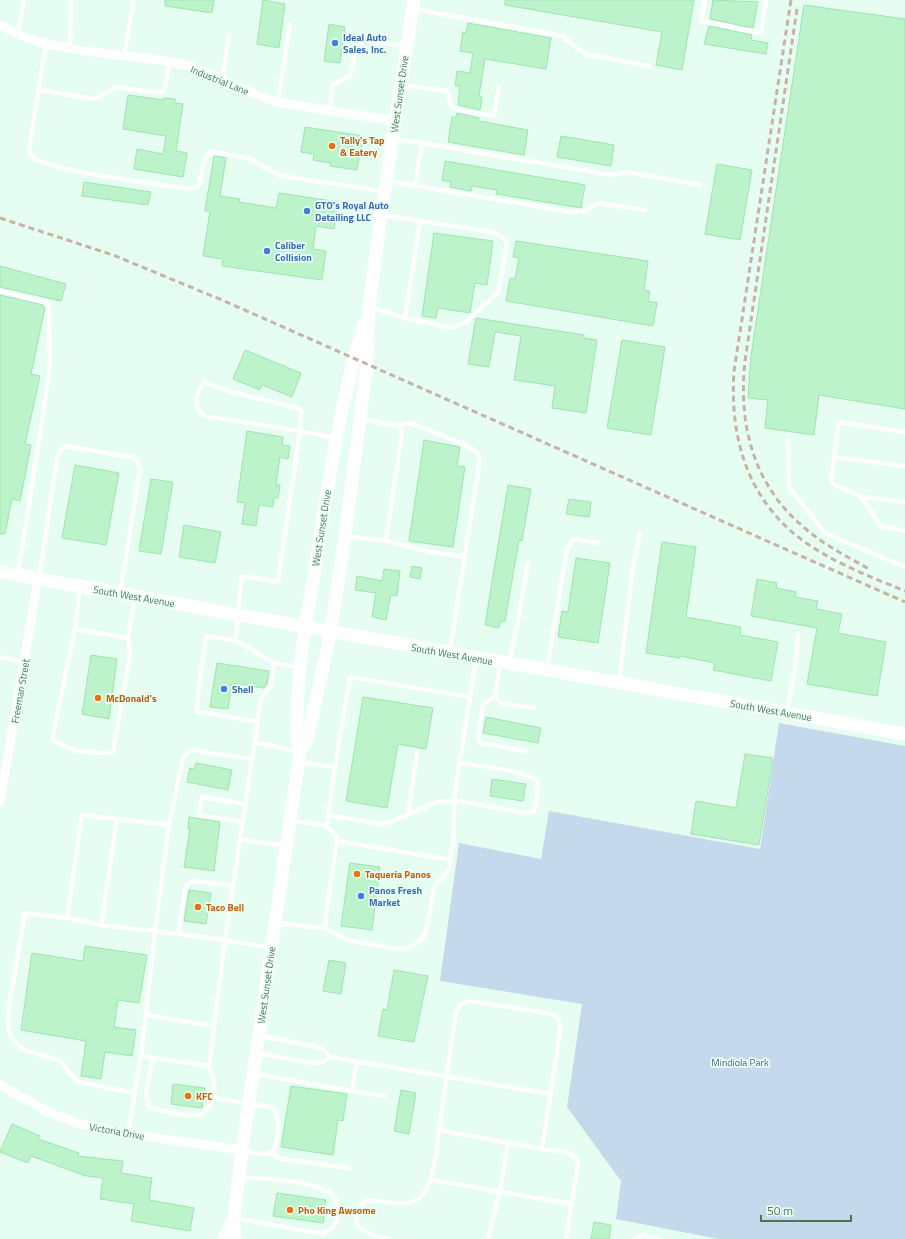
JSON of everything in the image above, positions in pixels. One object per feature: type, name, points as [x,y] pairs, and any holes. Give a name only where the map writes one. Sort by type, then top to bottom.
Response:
[{"type":"main road","name":"West Sunset Drive","points":[[235,1239],[234,1218],[242,1150],[290,820],[300,757],[308,736],[331,631],[345,536],[367,364],[369,307],[381,215],[413,4]]},
{"type":"main road","name":"West Sunset Drive","points":[[300,757],[296,734],[300,667],[305,626],[337,439],[354,357],[369,307]]},
{"type":"main road","name":"South West Avenue","points":[[0,572],[905,734]]},
{"type":"main road","name":"West Sunset Drive","points":[[224,1239],[234,1218]]},
{"type":"street","name":"Industrial Lane","points":[[0,25],[30,39],[46,43],[170,62],[200,70],[222,78],[262,98],[278,102],[395,121]]},
{"type":"street","name":"Freeman Street","points":[[0,802],[38,580]]},
{"type":"street","name":"Victoria Drive","points":[[0,1085],[50,1113],[97,1128],[128,1134],[242,1150]]},
{"type":"lane","points":[[18,34],[24,0]]},
{"type":"lane","points":[[70,0],[70,47]]},
{"type":"lane","points":[[124,56],[134,0]]},
{"type":"lane","points":[[705,0],[701,21],[761,33],[766,0]]},
{"type":"lane","points":[[413,4],[563,36],[585,54],[649,66]]},
{"type":"lane","points":[[278,102],[290,24]]},
{"type":"lane","points":[[222,78],[229,36]]},
{"type":"lane","points":[[330,110],[333,85],[350,76],[357,46],[364,40],[406,46]]},
{"type":"lane","points":[[46,43],[30,153],[36,159],[60,168],[190,189],[196,188],[199,185],[206,158],[209,153],[213,152],[248,158],[282,176],[386,186],[415,185],[571,212],[584,211],[598,203],[645,210]]},
{"type":"lane","points":[[39,90],[95,98],[116,87],[161,93],[166,87],[170,62]]},
{"type":"lane","points":[[400,85],[447,91],[452,107],[461,111],[494,116],[499,87]]},
{"type":"lane","points":[[393,139],[611,175],[628,172],[700,185]]},
{"type":"lane","points":[[415,185],[422,143]]},
{"type":"lane","points":[[369,307],[405,318],[452,328],[466,322],[498,293],[507,245],[506,239],[492,232],[381,215]]},
{"type":"lane","points":[[405,318],[420,221]]},
{"type":"lane","points":[[0,291],[45,302],[49,307],[50,363],[18,576]]},
{"type":"lane","points":[[235,640],[240,615],[238,597],[242,576],[278,582],[284,543],[300,431],[302,416],[301,410],[297,408],[232,392],[204,382],[198,392],[196,407],[199,412],[205,416],[300,431],[337,439]]},
{"type":"lane","points":[[360,419],[398,426],[410,423],[414,424],[464,445],[476,452],[480,459],[450,653]]},
{"type":"lane","points":[[905,432],[839,422],[831,483],[861,497],[905,502]]},
{"type":"lane","points":[[386,541],[402,432],[398,426]]},
{"type":"lane","points":[[788,441],[789,487],[826,533],[905,567]]},
{"type":"lane","points":[[38,580],[57,459],[60,450],[67,446],[135,458],[138,462],[140,470],[120,594]]},
{"type":"lane","points":[[834,457],[905,466]]},
{"type":"lane","points":[[861,497],[881,526],[905,531]]},
{"type":"lane","points":[[619,683],[633,567],[640,534]]},
{"type":"lane","points":[[345,536],[386,541],[431,552],[464,557]]},
{"type":"lane","points":[[547,670],[567,548],[574,539],[599,543]]},
{"type":"lane","points":[[525,751],[481,743],[478,738],[484,705],[495,696],[504,663],[516,637],[528,563]]},
{"type":"lane","points":[[80,587],[75,629],[52,740],[76,751],[113,753],[130,655],[128,638],[135,596]]},
{"type":"lane","points":[[75,629],[128,638]]},
{"type":"lane","points":[[787,713],[795,669],[798,635]]},
{"type":"lane","points":[[258,722],[196,711],[206,636],[235,640],[274,663],[300,667]]},
{"type":"lane","points":[[0,657],[25,662]]},
{"type":"lane","points":[[275,922],[324,928],[348,940],[362,944],[402,949],[414,945],[421,940],[426,932],[432,891],[439,880],[448,872],[451,860],[455,800],[476,658]]},
{"type":"lane","points":[[152,1057],[146,1094],[150,1108],[191,1116],[202,1115],[209,1108],[214,1098],[214,1081],[209,1066],[225,940],[261,699],[271,685],[274,663]]},
{"type":"lane","points":[[327,826],[350,677],[470,697]]},
{"type":"lane","points":[[495,696],[501,703],[534,708]]},
{"type":"lane","points":[[255,742],[335,767]]},
{"type":"lane","points":[[128,1134],[141,1056],[169,825],[183,758],[190,750],[252,759]]},
{"type":"lane","points":[[408,814],[417,753]]},
{"type":"lane","points":[[328,815],[380,824],[437,802],[455,800],[524,813],[534,812],[537,800],[538,782],[534,778],[509,771],[460,763]]},
{"type":"lane","points":[[242,822],[199,816],[202,797],[246,804]]},
{"type":"lane","points":[[67,918],[82,814],[169,825]]},
{"type":"lane","points":[[101,925],[117,818]]},
{"type":"lane","points":[[290,820],[327,826],[337,837],[324,928]]},
{"type":"lane","points":[[240,840],[287,846]]},
{"type":"lane","points":[[337,841],[451,860]]},
{"type":"lane","points":[[178,933],[186,885],[195,881],[233,886]]},
{"type":"lane","points":[[134,1093],[79,1082],[70,1074],[61,1061],[24,1050],[16,1042],[10,1032],[8,1019],[25,913],[67,918],[101,925],[178,933],[272,948]]},
{"type":"lane","points":[[389,1239],[369,1235],[360,1228],[357,1220],[358,1209],[365,1201],[375,1200],[409,1203],[419,1198],[432,1180],[456,1012],[462,1004],[470,1001],[552,1014],[559,1020],[560,1032],[542,1149]]},
{"type":"lane","points":[[146,1015],[214,1026]]},
{"type":"lane","points":[[259,1036],[314,1046],[324,1050],[330,1057],[550,1094]]},
{"type":"lane","points":[[256,1053],[311,1063],[323,1062],[330,1057]]},
{"type":"lane","points":[[141,1056],[209,1066]]},
{"type":"lane","points":[[352,1090],[357,1061]]},
{"type":"lane","points":[[253,1074],[384,1096]]},
{"type":"lane","points":[[214,1098],[270,1107],[276,1111],[280,1119],[275,1150],[271,1153]]},
{"type":"lane","points":[[439,1130],[572,1154],[576,1157],[578,1163],[566,1239]]},
{"type":"lane","points":[[488,1239],[500,1191],[508,1143]]},
{"type":"lane","points":[[242,1150],[271,1153],[281,1159],[349,1168]]},
{"type":"lane","points":[[234,1218],[323,1234],[330,1230],[338,1218],[339,1205],[333,1196],[310,1184],[240,1177]]},
{"type":"lane","points":[[432,1180],[572,1204]]},
{"type":"lane","points":[[634,1239],[643,1235],[659,1239]]},
{"type":"green space","name":"Mindiola Park","points":[[779,723],[905,746],[905,1239],[719,1239],[616,1219],[621,1181],[567,1107],[582,1004],[440,981],[459,843],[541,859],[549,811],[760,849]]},
{"type":"building","points":[[165,0],[214,0],[212,13],[165,6]]},
{"type":"building","points":[[263,0],[285,4],[279,48],[257,44]]},
{"type":"building","points":[[505,0],[694,0],[682,70],[656,65],[662,32],[505,5]]},
{"type":"building","points":[[713,0],[758,2],[753,28],[710,19]]},
{"type":"building","points":[[804,5],[905,19],[905,409],[819,395],[814,435],[765,428],[768,400],[748,398],[751,356]]},
{"type":"building","points":[[468,23],[551,38],[546,69],[485,59],[479,96],[482,97],[480,110],[458,105],[460,86],[455,86],[457,71],[470,73],[473,53],[460,51],[463,32],[466,33]]},
{"type":"building","points":[[329,24],[345,27],[340,63],[324,61]]},
{"type":"building","points":[[709,26],[752,35],[751,40],[768,43],[766,54],[704,44]]},
{"type":"building","points":[[128,95],[164,100],[164,98],[175,99],[175,103],[183,104],[176,151],[187,153],[183,177],[134,169],[137,149],[163,154],[166,136],[123,129]]},
{"type":"building","points":[[457,113],[479,118],[479,121],[528,130],[524,155],[448,142],[452,117],[456,117]]},
{"type":"building","points":[[305,127],[363,136],[357,170],[330,166],[331,163],[313,160],[314,154],[301,152]]},
{"type":"building","points":[[561,136],[614,145],[611,166],[557,157]]},
{"type":"building","points":[[214,156],[226,158],[220,196],[240,199],[239,202],[276,208],[279,193],[338,202],[334,229],[316,226],[313,249],[326,251],[322,280],[222,266],[223,259],[203,256],[210,211],[205,211]]},
{"type":"building","points":[[445,161],[585,185],[581,208],[496,194],[497,190],[472,186],[471,191],[450,187],[451,182],[442,180]]},
{"type":"building","points":[[717,164],[752,170],[740,240],[705,234]]},
{"type":"building","points":[[84,182],[151,192],[148,205],[82,196]]},
{"type":"building","points":[[434,233],[493,241],[487,285],[475,283],[470,313],[438,308],[436,318],[422,316]]},
{"type":"building","points":[[516,241],[648,261],[644,290],[650,291],[648,301],[657,303],[653,326],[506,301],[510,278],[515,279],[519,258],[513,257]]},
{"type":"building","points":[[0,266],[66,284],[61,301],[0,287]]},
{"type":"building","points":[[0,295],[43,305],[45,308],[31,374],[40,376],[25,444],[31,445],[20,501],[12,499],[5,534],[0,534]]},
{"type":"building","points":[[476,318],[584,335],[584,338],[597,340],[586,413],[552,408],[555,386],[514,380],[521,336],[495,332],[489,367],[468,364]]},
{"type":"building","points":[[622,340],[665,347],[651,435],[607,428]]},
{"type":"building","points":[[245,350],[301,373],[292,397],[262,385],[260,390],[233,379]]},
{"type":"building","points":[[247,431],[283,437],[282,445],[290,446],[288,459],[280,457],[276,485],[280,485],[278,498],[274,498],[273,507],[259,505],[256,526],[242,524],[245,503],[237,502]]},
{"type":"building","points":[[424,440],[460,447],[457,466],[465,467],[453,547],[409,541]]},
{"type":"building","points":[[75,465],[119,473],[106,545],[62,538]]},
{"type":"building","points":[[151,479],[173,482],[161,554],[139,551]]},
{"type":"building","points":[[508,485],[531,489],[522,541],[519,540],[505,621],[501,621],[499,628],[485,625]]},
{"type":"building","points":[[569,499],[591,502],[589,517],[566,514]]},
{"type":"building","points":[[184,525],[221,532],[215,563],[179,557]]},
{"type":"building","points":[[662,542],[696,547],[686,617],[741,627],[740,635],[778,642],[771,681],[713,670],[715,663],[680,656],[680,658],[646,653]]},
{"type":"building","points":[[576,558],[610,563],[598,643],[558,637],[562,611],[568,612]]},
{"type":"building","points":[[412,566],[422,568],[420,579],[410,577]]},
{"type":"building","points":[[384,569],[400,571],[397,596],[391,595],[386,620],[372,617],[376,593],[355,590],[357,576],[382,581]]},
{"type":"building","points":[[757,579],[777,583],[776,588],[796,592],[795,597],[818,601],[816,609],[842,614],[838,633],[886,642],[877,696],[807,684],[817,628],[751,616]]},
{"type":"building","name":"McDonald's","points":[[91,655],[117,659],[109,719],[82,714]]},
{"type":"building","points":[[217,663],[269,671],[267,684],[264,688],[232,683],[228,709],[210,707]]},
{"type":"building","points":[[363,697],[433,708],[426,749],[398,744],[387,808],[346,801]]},
{"type":"building","points":[[486,717],[541,728],[538,743],[483,733]]},
{"type":"building","points":[[745,754],[773,758],[759,845],[691,834],[696,801],[736,808]]},
{"type":"building","points":[[196,763],[232,770],[228,790],[187,782],[190,768],[194,769]]},
{"type":"building","points":[[492,779],[526,784],[523,801],[490,796]]},
{"type":"building","points":[[189,817],[220,822],[214,871],[184,867],[190,829],[188,829]]},
{"type":"building","name":"Panos Fresh Market","points":[[350,863],[380,867],[372,930],[341,926]]},
{"type":"building","name":"Taco Bell","points":[[189,890],[211,893],[206,924],[184,921]]},
{"type":"building","points":[[85,946],[147,955],[139,1003],[118,1000],[114,1027],[136,1030],[132,1056],[105,1052],[101,1079],[81,1076],[86,1041],[21,1030],[32,953],[83,961]]},
{"type":"building","points":[[329,960],[346,963],[341,994],[323,991]]},
{"type":"building","points":[[394,970],[428,976],[414,1042],[378,1036],[383,1009],[387,1010]]},
{"type":"building","name":"KFC","points":[[173,1084],[205,1088],[202,1108],[171,1104]]},
{"type":"building","points":[[291,1086],[347,1094],[343,1121],[338,1120],[333,1155],[281,1147]]},
{"type":"building","points":[[401,1090],[416,1093],[409,1134],[394,1131]]},
{"type":"building","points":[[12,1124],[40,1136],[38,1139],[79,1153],[78,1156],[123,1161],[121,1173],[152,1178],[149,1200],[194,1208],[190,1231],[131,1221],[134,1204],[100,1199],[103,1178],[86,1176],[31,1156],[28,1163],[0,1152]]},
{"type":"building","points":[[277,1193],[326,1200],[323,1223],[273,1216]]},
{"type":"building","points":[[594,1222],[611,1225],[609,1239],[591,1239]]},
{"type":"railway","points":[[791,0],[734,371],[733,394],[738,438],[744,459],[762,498],[776,516],[792,532],[817,550],[846,566],[905,591]]},
{"type":"railway","points":[[797,9],[745,361],[743,385],[744,409],[754,454],[762,475],[774,495],[789,513],[814,536],[869,569]]},
{"type":"railway","points":[[0,218],[113,255],[222,300],[905,602]]},
{"type":"place","name":"Ideal Auto Sales, Inc.","points":[[335,43]]},
{"type":"place","name":"Tally's Tap & Eatery","points":[[332,146]]},
{"type":"place","name":"GTO's Royal Auto Detailing LLC","points":[[307,211]]},
{"type":"place","name":"Caliber Collision","points":[[267,251]]},
{"type":"place","name":"Shell","points":[[224,689]]},
{"type":"place","name":"McDonald's","points":[[98,698]]},
{"type":"place","name":"Taqueria Panos","points":[[357,874]]},
{"type":"place","name":"Panos Fresh Market","points":[[361,896]]},
{"type":"place","name":"Taco Bell","points":[[198,907]]},
{"type":"place","name":"KFC","points":[[188,1096]]},
{"type":"place","name":"Pho King Awsome","points":[[290,1210]]}]
